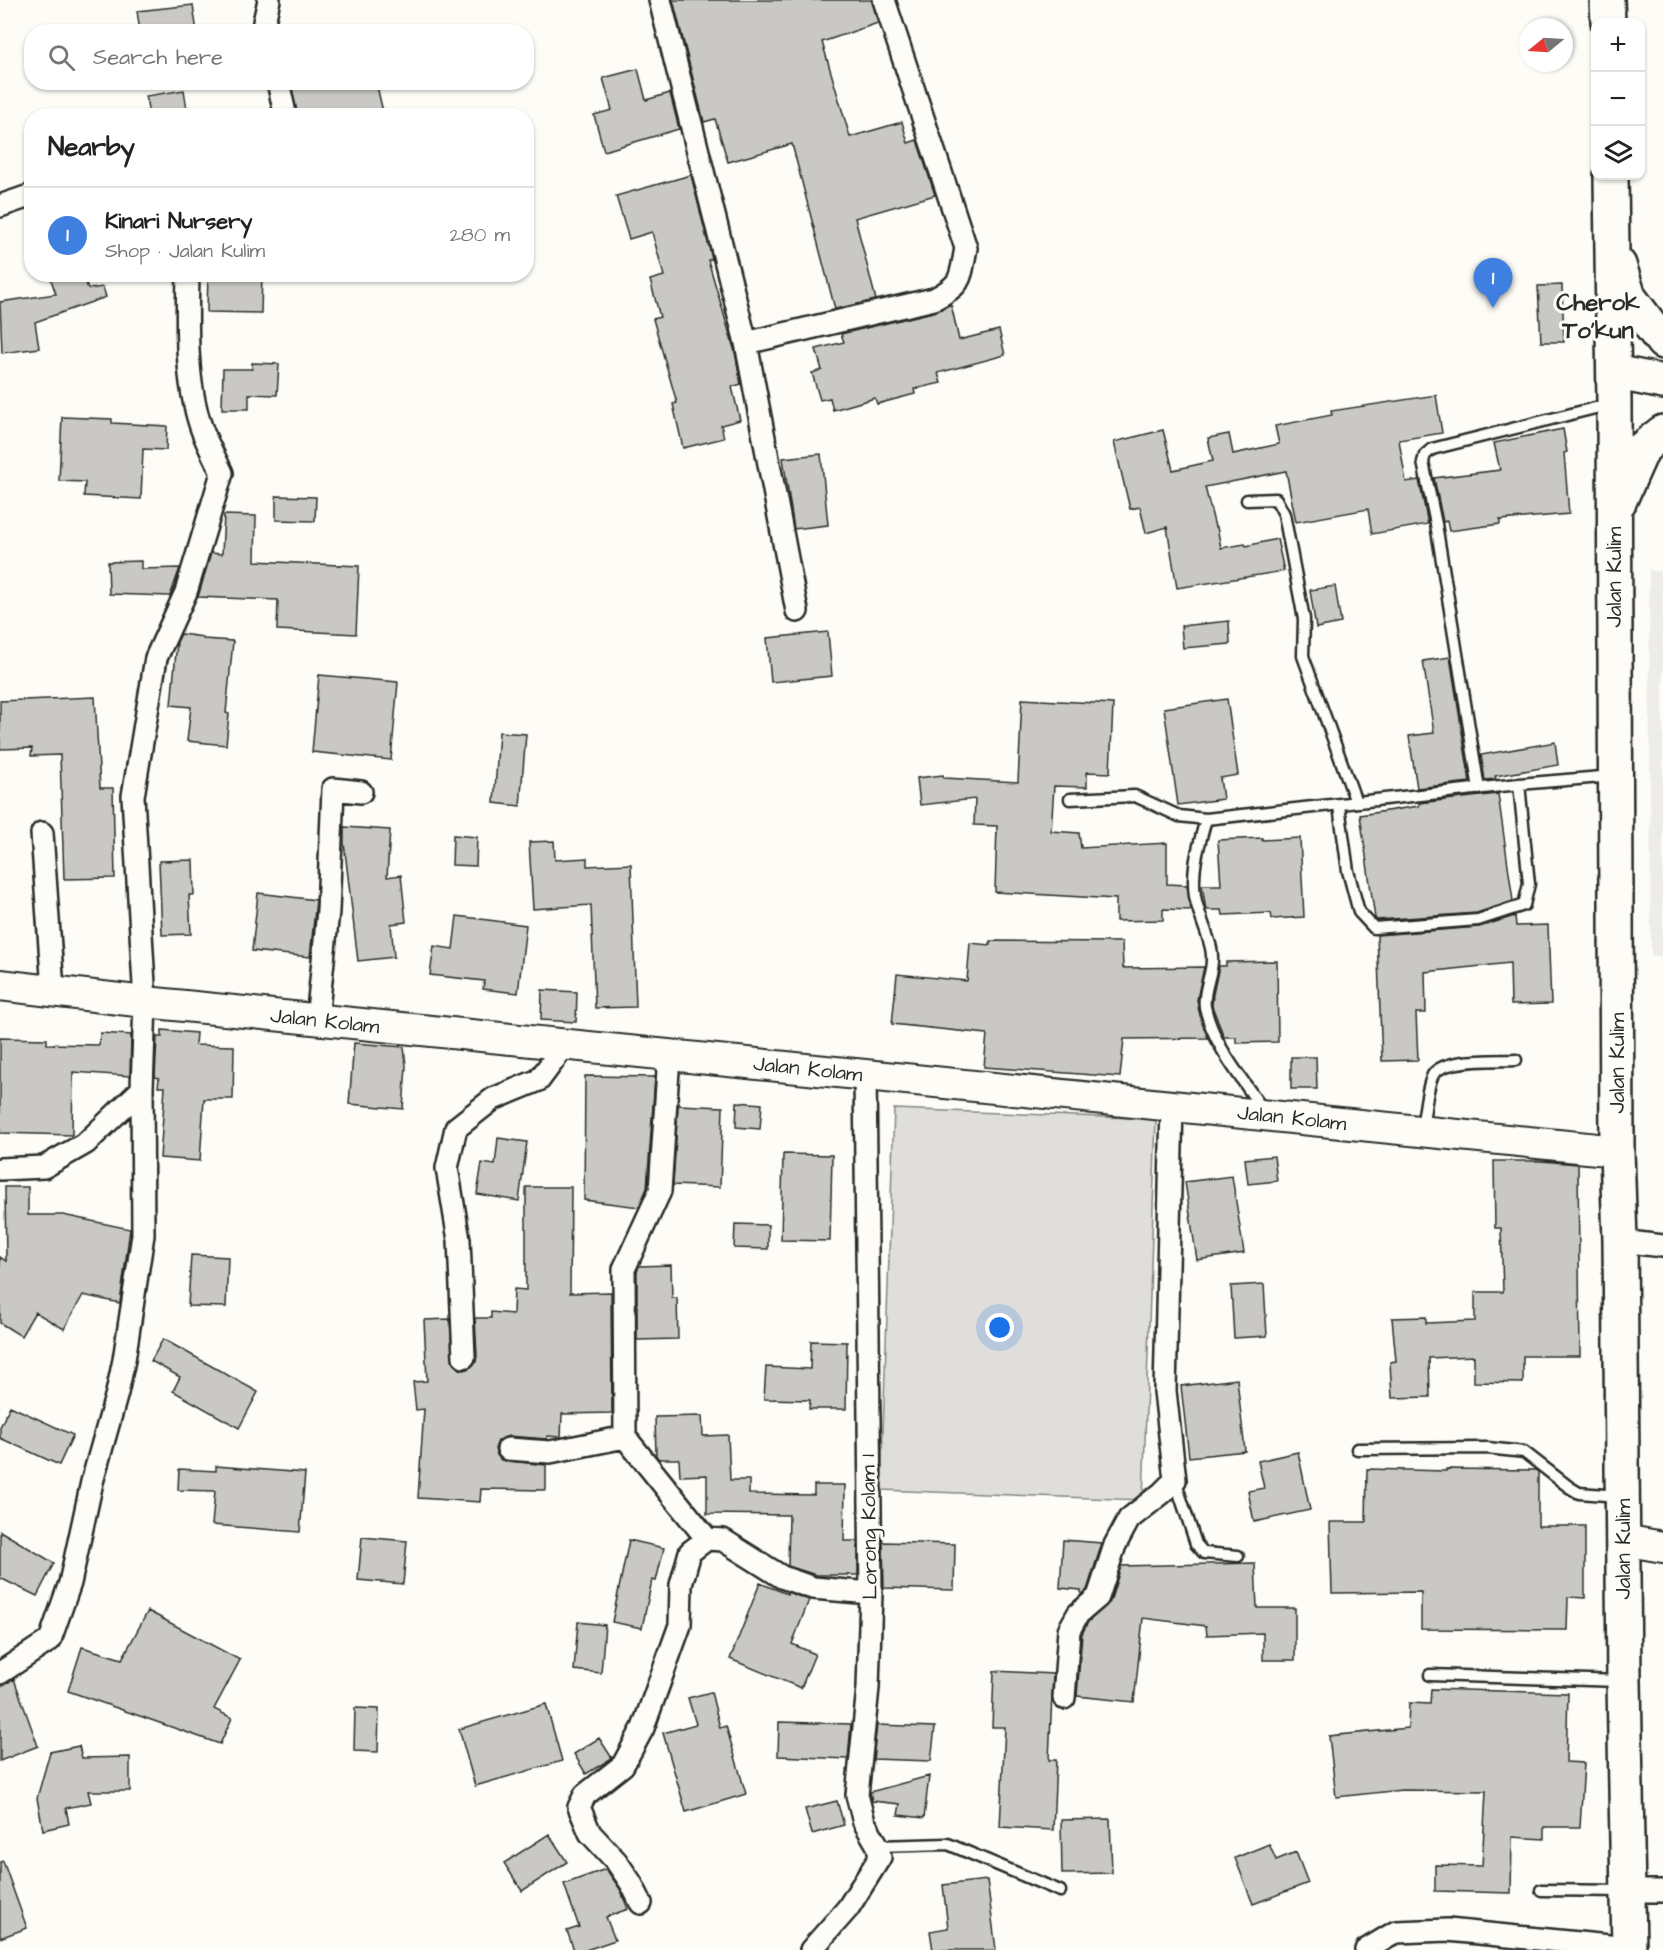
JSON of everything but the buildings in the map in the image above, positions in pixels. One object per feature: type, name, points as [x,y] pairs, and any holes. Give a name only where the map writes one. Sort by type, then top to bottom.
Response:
[{"type":"main road","points":[[1607,0],[1608,18]]},
{"type":"main road","name":"Jalan Kulim","points":[[1611,180],[1617,1151],[1629,1949]]},
{"type":"main road","points":[[1612,247],[1629,297],[1663,342]]},
{"type":"main road","points":[[1614,387],[1663,382]]},
{"type":"main road","points":[[1614,514],[1643,448],[1663,432]]},
{"type":"street","points":[[264,24],[269,0]]},
{"type":"street","points":[[660,0],[746,343],[797,611]]},
{"type":"street","points":[[746,343],[934,299],[954,288],[961,274],[966,248],[884,0]]},
{"type":"street","points":[[280,90],[284,108]]},
{"type":"street","points":[[0,206],[24,198]]},
{"type":"street","points":[[0,1673],[50,1640],[70,1583],[92,1482],[124,1360],[143,1235],[142,1089],[145,1002],[133,796],[156,658],[186,592],[222,473],[201,427],[193,392],[187,318],[188,282]]},
{"type":"street","points":[[317,1020],[328,911],[333,789],[361,792]]},
{"type":"street","points":[[42,833],[53,990]]},
{"type":"street","name":"Jalan Kolam","points":[[0,985],[317,1020],[1617,1151]]},
{"type":"street","points":[[464,1357],[459,1240],[447,1168],[456,1128],[494,1099],[538,1080],[565,1045]]},
{"type":"street","points":[[669,1055],[660,1191],[624,1269],[625,1437],[707,1539]]},
{"type":"street","name":"Lorong Kolam 1","points":[[865,1075],[871,1593],[868,1688],[857,1795],[864,1822],[878,1846]]},
{"type":"street","points":[[0,1169],[44,1167],[78,1148],[142,1089]]},
{"type":"street","points":[[1064,1698],[1069,1630],[1078,1614],[1098,1597],[1115,1545],[1130,1519],[1175,1480],[1165,1391],[1172,1106]]},
{"type":"street","points":[[1620,1241],[1663,1246]]},
{"type":"street","points":[[508,1449],[550,1452],[625,1437]]},
{"type":"street","points":[[641,1903],[616,1861],[590,1833],[579,1807],[585,1795],[623,1765],[643,1728],[680,1625],[681,1585],[690,1552],[707,1539],[723,1539],[782,1577],[813,1588],[871,1593]]},
{"type":"street","points":[[1623,1540],[1663,1547]]},
{"type":"street","points":[[811,1950],[848,1908],[880,1857],[878,1846]]},
{"type":"street","points":[[1628,1891],[1663,1891]]},
{"type":"street","points":[[1366,1950],[1396,1932],[1448,1930],[1629,1949]]},
{"type":"lane","points":[[1479,789],[1438,536],[1423,462],[1425,455],[1432,449],[1614,387]]},
{"type":"lane","points":[[1247,500],[1276,499],[1284,514],[1304,619],[1303,656],[1356,802]]},
{"type":"lane","points":[[1070,799],[1135,796],[1179,816],[1206,819],[1339,806],[1356,802],[1519,784],[1616,776]]},
{"type":"lane","points":[[1339,806],[1348,871],[1356,902],[1359,912],[1374,928],[1478,920],[1524,905],[1529,884],[1519,784]]},
{"type":"lane","points":[[1206,819],[1194,863],[1195,895],[1211,948],[1213,966],[1206,991],[1205,1005],[1215,1037],[1267,1116]]},
{"type":"lane","points":[[1421,1131],[1432,1075],[1439,1068],[1451,1063],[1516,1060]]},
{"type":"lane","points":[[1357,1449],[1487,1448],[1524,1452],[1579,1493],[1622,1496]]},
{"type":"lane","points":[[1175,1480],[1196,1544],[1204,1553],[1238,1556]]},
{"type":"lane","points":[[1430,1675],[1624,1682]]},
{"type":"lane","points":[[878,1846],[948,1844],[1060,1891]]},
{"type":"lane","points":[[1541,1890],[1628,1891]]},
{"type":"shaded area","points":[[1649,570],[1663,572],[1663,957],[1651,955]]},
{"type":"shaded area","points":[[894,1109],[1156,1119],[1143,1500],[881,1490]]},
{"type":"place","name":"Kinari Nursery","points":[[1493,308]]},
{"type":"district","name":"Cherok To'kun","points":[[1598,317]]}]
